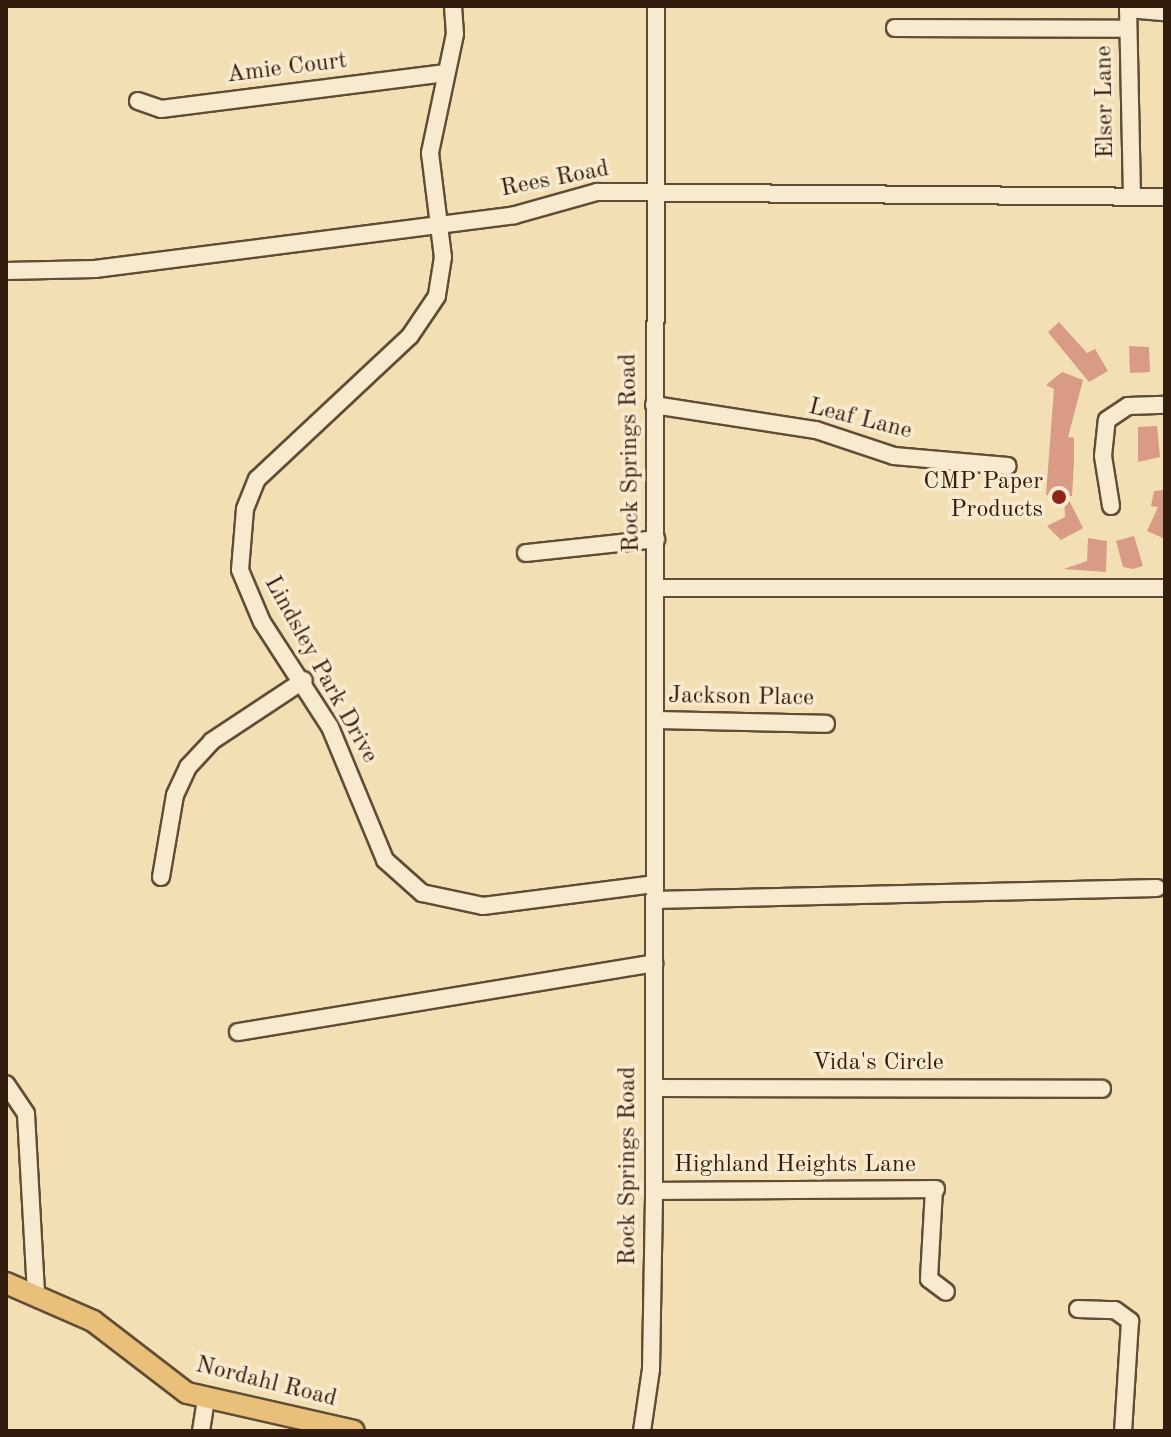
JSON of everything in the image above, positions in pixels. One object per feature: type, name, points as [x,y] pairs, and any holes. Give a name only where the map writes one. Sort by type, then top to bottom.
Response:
[{"type":"main road","name":"Nordahl Road","points":[[6,1283],[93,1321],[161,1379],[206,1398],[354,1431]]},
{"type":"street","name":"Lindsley Park Drive","points":[[453,6],[455,34],[444,73],[430,153],[443,257],[425,319],[277,454],[245,509],[239,555],[247,595],[304,680],[358,789],[370,833],[396,873],[422,893],[483,906],[654,892]]},
{"type":"street","name":"Rock Springs Road","points":[[642,1431],[651,1369],[654,1191],[656,6]]},
{"type":"street","points":[[1128,7],[1165,12]]},
{"type":"street","name":"Elser Lane","points":[[1128,7],[1132,197]]},
{"type":"street","points":[[895,28],[1128,29]]},
{"type":"street","name":"Amie Court","points":[[138,101],[161,109],[444,73]]},
{"type":"street","name":"Rees Road","points":[[6,271],[95,269],[654,189],[1165,197]]},
{"type":"street","name":"Leaf Lane","points":[[654,405],[816,430],[894,456],[1008,466]]},
{"type":"street","points":[[1111,506],[1103,456],[1107,420],[1128,406],[1165,405]]},
{"type":"street","points":[[526,553],[656,539]]},
{"type":"street","points":[[657,588],[1165,588]]},
{"type":"street","points":[[161,877],[175,795],[188,767],[212,741],[304,680]]},
{"type":"street","name":"Jackson Place","points":[[655,720],[826,724]]},
{"type":"street","points":[[654,892],[1157,888]]},
{"type":"street","points":[[238,1032],[654,963]]},
{"type":"street","points":[[6,1084],[26,1114],[36,1294]]},
{"type":"street","name":"Vida's Circle","points":[[654,1088],[1102,1089]]},
{"type":"street","name":"Highland Heights Lane","points":[[654,1191],[935,1189],[929,1279],[946,1292]]},
{"type":"street","points":[[1078,1309],[1115,1310],[1130,1321],[1123,1431]]},
{"type":"street","points":[[201,1431],[206,1398]]},
{"type":"building","points":[[1059,322],[1087,353],[1095,349],[1108,371],[1089,382],[1048,332]]},
{"type":"building","points":[[1129,346],[1149,347],[1150,372],[1130,373]]},
{"type":"building","points":[[1062,372],[1083,380],[1068,437],[1074,438],[1074,462],[1072,496],[1067,496],[1083,528],[1061,540],[1047,526],[1065,517],[1064,496],[1046,495],[1054,389],[1046,385]]},
{"type":"building","points":[[1157,426],[1160,457],[1138,462],[1138,427]]},
{"type":"building","points":[[1165,490],[1165,539],[1147,531],[1158,507],[1151,506],[1154,491]]},
{"type":"building","points":[[1134,536],[1143,566],[1133,569],[1123,567],[1116,541]]},
{"type":"building","points":[[1088,538],[1107,541],[1106,572],[1064,569],[1087,561]]},
{"type":"place","name":"CMP Paper Products","points":[[1059,497]]}]
